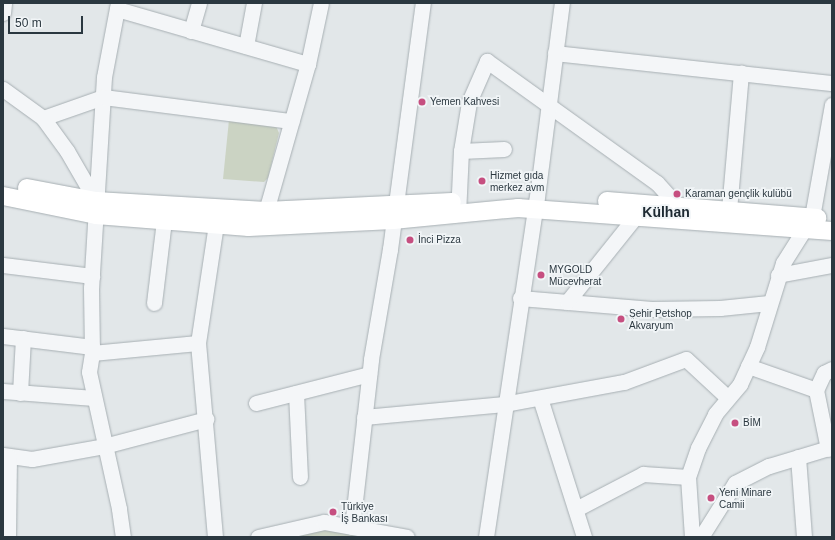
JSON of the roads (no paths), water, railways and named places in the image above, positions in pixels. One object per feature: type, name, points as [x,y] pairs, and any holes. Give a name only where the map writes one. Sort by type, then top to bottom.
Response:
[{"type":"main road","points":[[3,184],[96,208],[394,213]]},
{"type":"main road","points":[[3,196],[96,208],[164,220],[249,227],[394,213],[536,203],[678,206],[729,210],[808,223],[832,231]]},
{"type":"main road","points":[[536,203],[636,216],[808,223],[832,219]]},
{"type":"street","points":[[3,13],[4,3]]},
{"type":"street","points":[[191,30],[199,3]]},
{"type":"street","points":[[246,46],[254,3]]},
{"type":"street","points":[[266,211],[308,64],[321,3]]},
{"type":"street","points":[[360,531],[364,417],[369,374],[394,213],[423,3]]},
{"type":"street","points":[[486,537],[504,404],[536,203],[562,3]]},
{"type":"street","points":[[123,537],[120,509],[104,446],[89,372],[92,350],[92,276],[104,77],[117,6],[191,30],[308,64]]},
{"type":"street","points":[[555,53],[832,83]]},
{"type":"street","points":[[458,208],[461,151],[469,102],[487,62],[657,184],[678,206]]},
{"type":"street","points":[[729,210],[742,73]]},
{"type":"street","points":[[3,89],[43,118],[67,151],[96,208]]},
{"type":"street","points":[[43,118],[103,96],[291,121]]},
{"type":"street","points":[[692,537],[688,477],[698,448],[715,414],[740,384],[757,347],[769,303],[783,263],[808,223],[832,105]]},
{"type":"street","points":[[461,151],[504,149]]},
{"type":"street","points":[[567,302],[636,216]]},
{"type":"street","points":[[154,303],[164,220]]},
{"type":"street","points":[[215,537],[206,419],[198,343],[216,224]]},
{"type":"street","points":[[778,275],[832,265]]},
{"type":"street","points":[[3,266],[92,276]]},
{"type":"street","points":[[520,298],[652,309],[720,308],[769,303]]},
{"type":"street","points":[[3,336],[92,350],[198,343]]},
{"type":"street","points":[[20,393],[23,338]]},
{"type":"street","points":[[364,417],[504,404],[540,398],[624,382],[686,360],[728,398]]},
{"type":"street","points":[[748,366],[816,390]]},
{"type":"street","points":[[701,537],[735,483],[769,466],[830,448],[816,390],[824,373],[832,370]]},
{"type":"street","points":[[256,403],[369,374]]},
{"type":"street","points":[[3,391],[94,398]]},
{"type":"street","points":[[296,393],[300,477]]},
{"type":"street","points":[[540,398],[584,537]]},
{"type":"street","points":[[8,537],[6,456],[32,459],[104,446],[206,419]]},
{"type":"street","points":[[798,457],[804,537]]},
{"type":"street","points":[[576,509],[643,474],[688,477]]},
{"type":"street","points":[[258,537],[317,523],[360,531],[407,537]]},
{"type":"place","name":"Yemen Kahvesi","points":[[422,102]]},
{"type":"place","name":"Hizmet gıda merkez avm","points":[[482,181]]},
{"type":"place","name":"Karaman gençlik kulübü","points":[[677,194]]},
{"type":"place","name":"İnci Pizza","points":[[410,240]]},
{"type":"place","name":"MYGOLD Mücevherat","points":[[541,275]]},
{"type":"place","name":"Şehir Petshop Akvaryum","points":[[621,319]]},
{"type":"place","name":"BİM","points":[[735,423]]},
{"type":"place","name":"Yeni Minare Camii","points":[[711,498]]},
{"type":"place","name":"Türkiye İş Bankası","points":[[333,512]]},
{"type":"district","name":"Külhan","points":[[666,212]]}]
